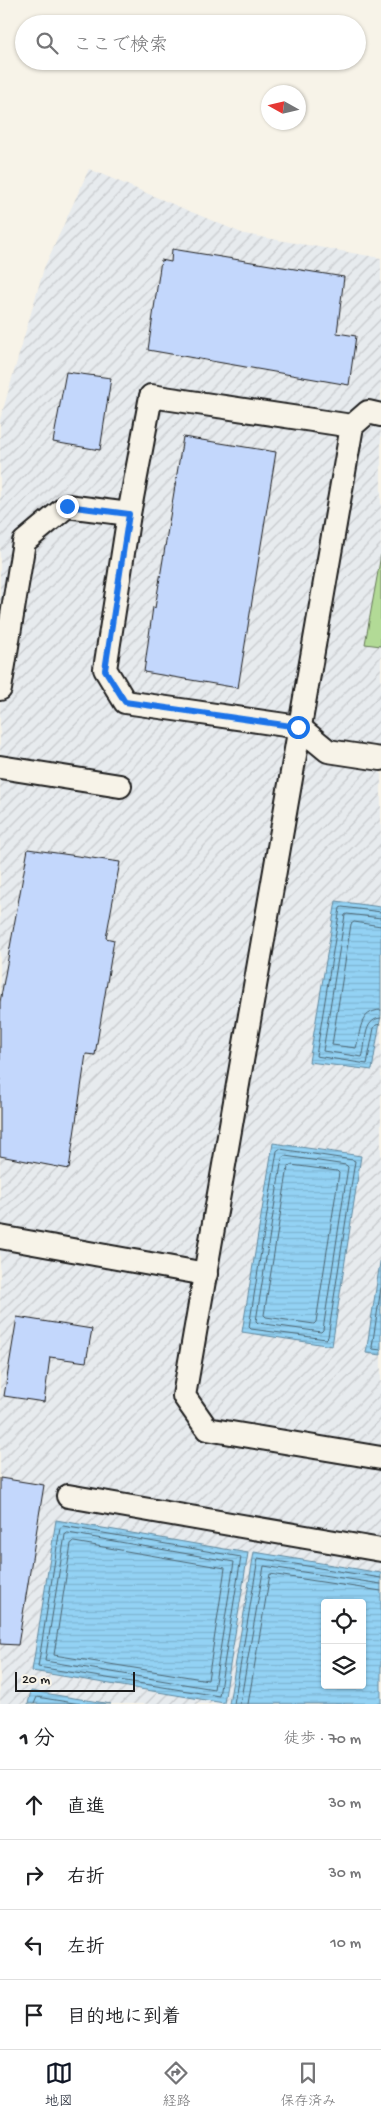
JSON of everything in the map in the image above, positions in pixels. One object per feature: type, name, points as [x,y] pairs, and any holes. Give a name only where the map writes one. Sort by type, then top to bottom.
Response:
[{"type":"lane","points":[[352,426],[151,396],[129,514],[105,670],[125,702],[298,727],[328,750],[381,760]]},
{"type":"lane","points":[[381,415],[368,412],[352,426],[298,727],[184,1396],[207,1428],[381,1458]]},
{"type":"lane","points":[[0,689],[24,542],[67,506],[129,514]]},
{"type":"lane","points":[[0,767],[120,786]]},
{"type":"lane","points":[[0,1238],[206,1274]]},
{"type":"lane","points":[[68,1496],[381,1550]]},
{"type":"shaded area","points":[[89,169],[244,234],[381,258],[381,1704],[0,1704],[0,420],[44,268]]},
{"type":"green space","points":[[381,555],[381,646],[365,644]]},
{"type":"water","points":[[336,901],[381,907],[381,1015],[372,1070],[309,1062]]},
{"type":"water","points":[[273,1143],[361,1156],[332,1346],[242,1332]]},
{"type":"water","points":[[381,1256],[381,1355],[366,1353]]},
{"type":"water","points":[[56,1520],[248,1553],[224,1703],[32,1671]]},
{"type":"water","points":[[254,1552],[381,1573],[381,1704],[229,1704]]},
{"type":"water","points":[[31,1691],[111,1704],[28,1704]]},
{"type":"building","points":[[172,249],[344,277],[337,333],[356,336],[349,385],[148,350],[161,260],[171,262]]},
{"type":"building","points":[[66,372],[111,378],[100,450],[53,442]]},
{"type":"building","points":[[183,437],[276,452],[238,688],[144,672],[153,607],[155,608]]},
{"type":"building","points":[[28,849],[120,862],[106,938],[114,940],[95,1055],[86,1054],[69,1169],[0,1156],[0,1002]]},
{"type":"building","points":[[17,1317],[92,1329],[86,1362],[50,1357],[44,1402],[4,1396]]},
{"type":"building","points":[[0,1478],[44,1485],[18,1645],[0,1644]]},
{"type":"route","points":[[67,506],[129,514],[105,670],[125,702],[298,727]]}]
